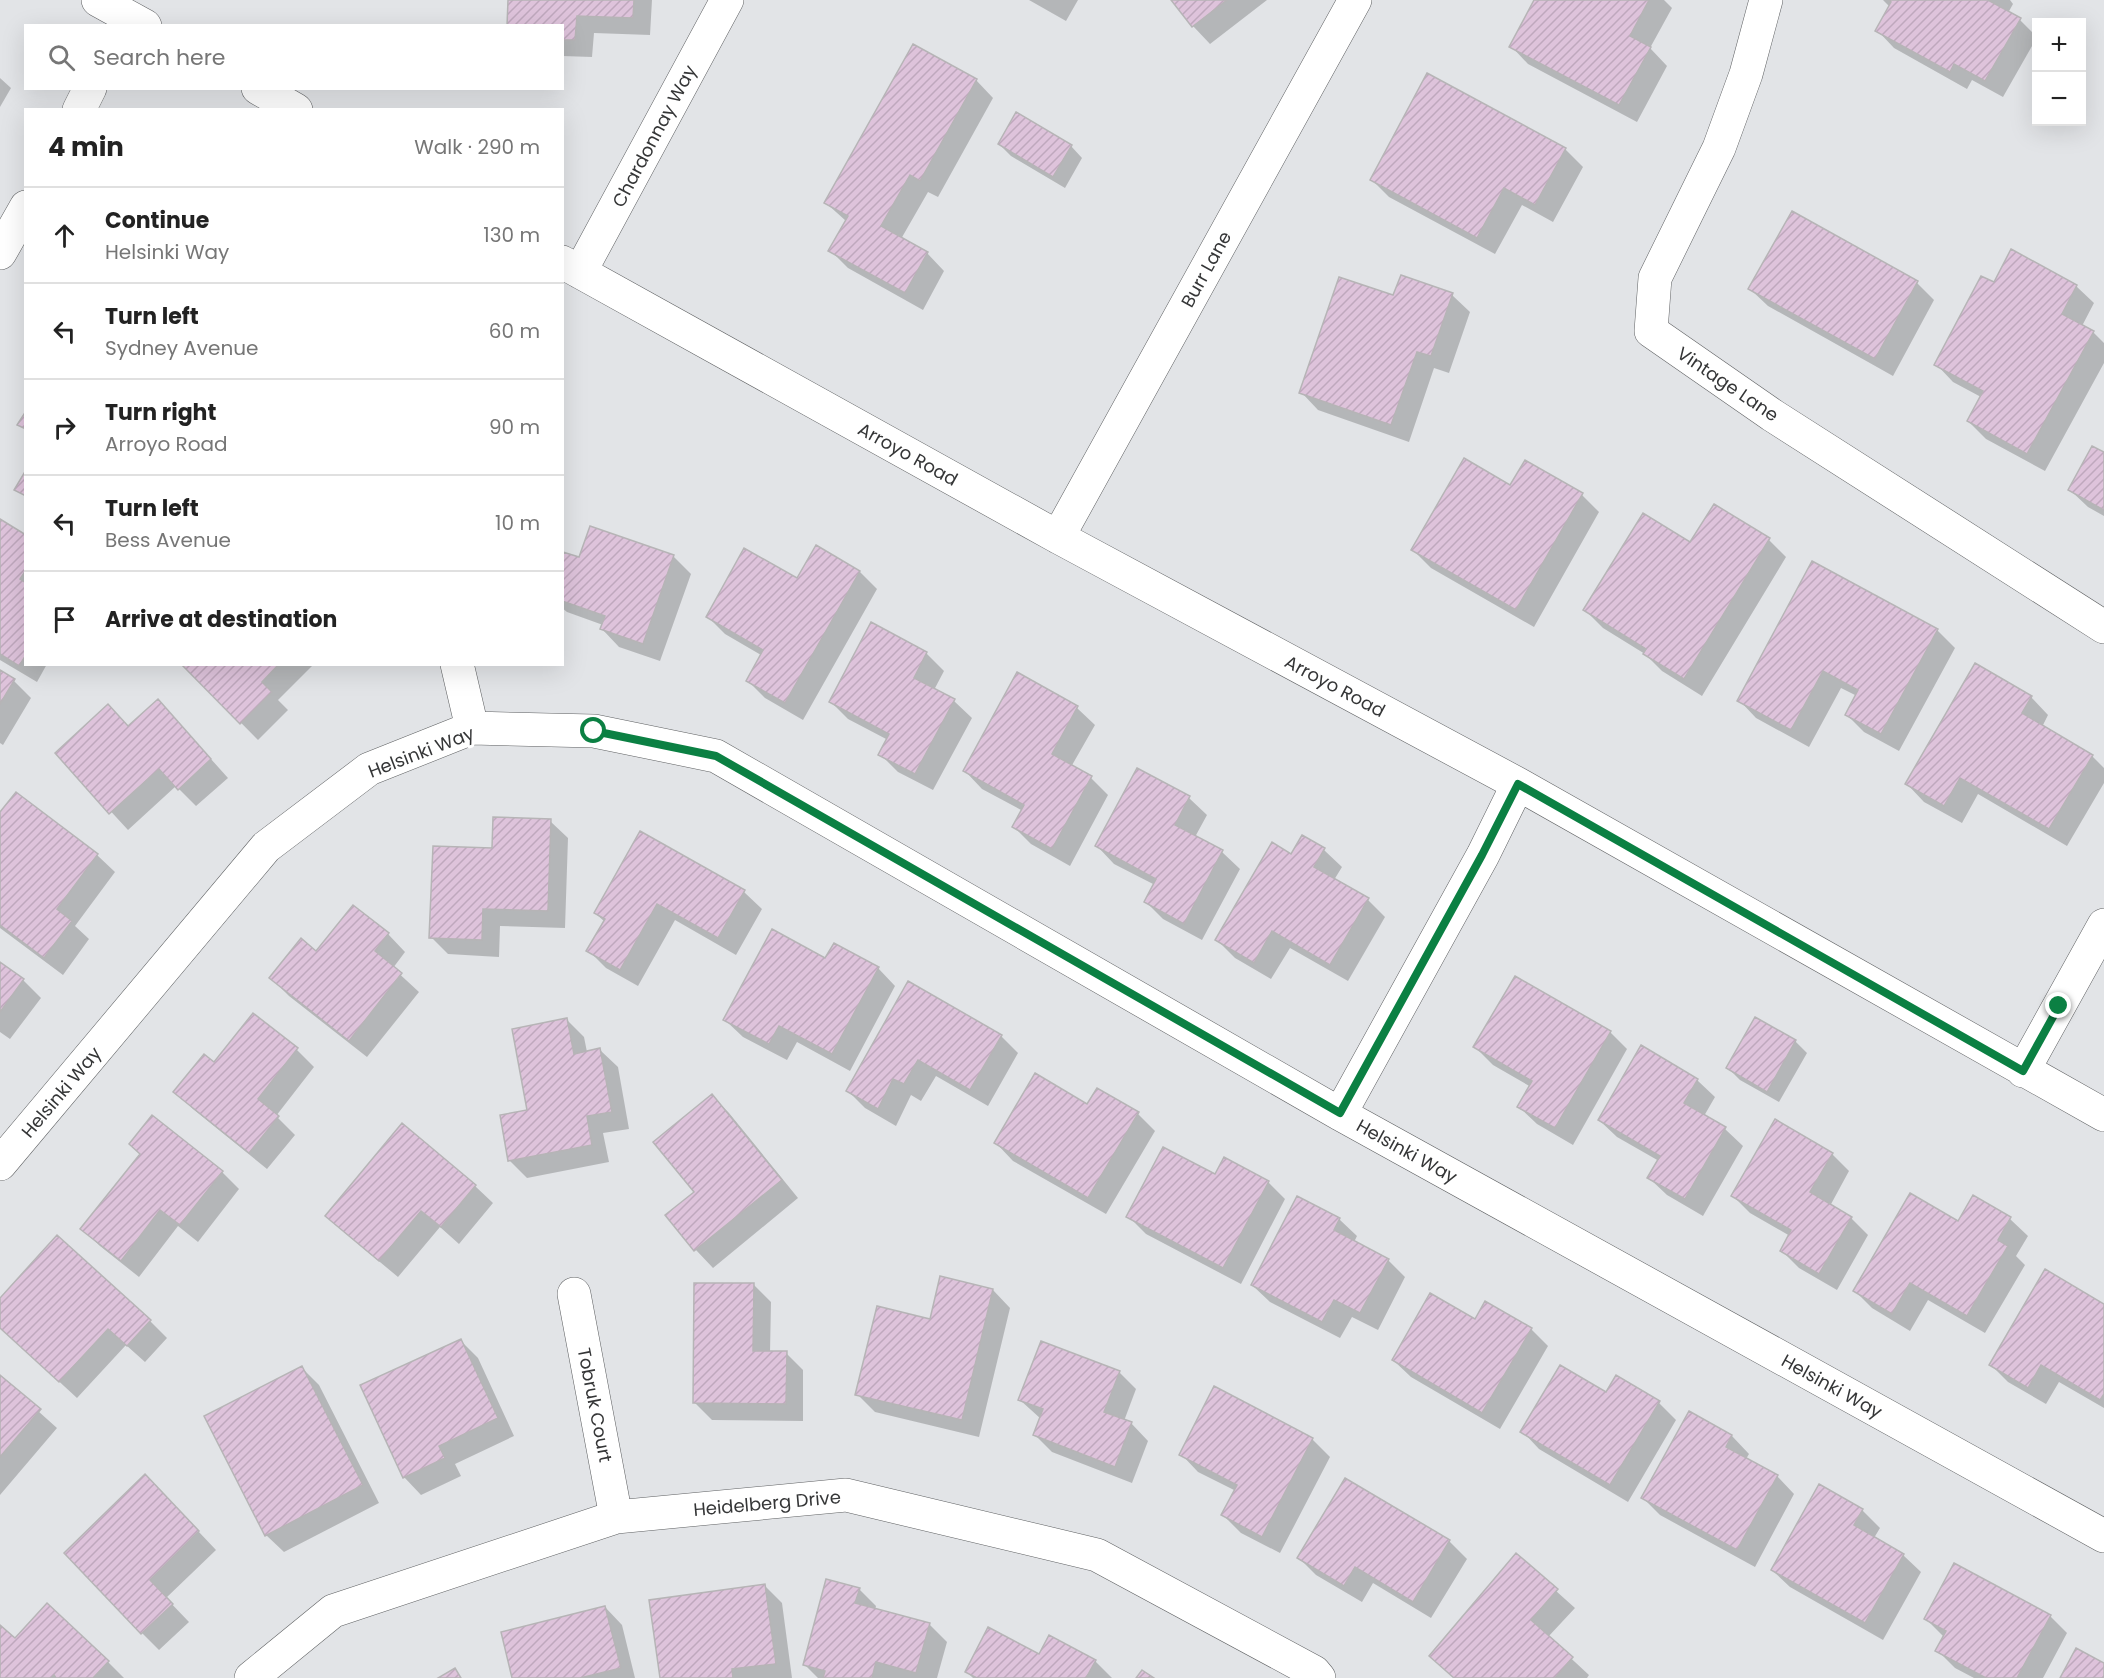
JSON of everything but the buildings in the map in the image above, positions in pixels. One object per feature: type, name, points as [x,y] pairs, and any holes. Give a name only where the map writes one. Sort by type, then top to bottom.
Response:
[{"type":"street","points":[[98,0],[133,23]]},
{"type":"street","name":"Chardonnay Way","points":[[571,267],[727,0]]},
{"type":"street","name":"Burr Lane","points":[[1058,537],[1354,0]]},
{"type":"street","name":"Vintage Lane","points":[[1766,0],[1746,74],[1719,148],[1655,278],[1651,331],[1773,415],[2104,627]]},
{"type":"street","points":[[80,108],[89,90]]},
{"type":"street","points":[[261,90],[293,108]]},
{"type":"street","points":[[0,253],[24,211]]},
{"type":"street","name":"Arroyo Road","points":[[571,267],[1058,537],[1518,784],[2104,1115]]},
{"type":"street","points":[[457,666],[472,728]]},
{"type":"street","name":"Helsinki Way","points":[[0,1164],[266,847],[369,769],[472,728],[594,731],[716,756],[1340,1113],[2104,1536]]},
{"type":"street","points":[[1340,1113],[1482,855],[1518,784]]},
{"type":"street","points":[[2023,1071],[2104,925]]},
{"type":"street","name":"Tobruk Court","points":[[574,1294],[616,1516]]},
{"type":"street","name":"Heidelberg Drive","points":[[251,1678],[333,1611],[616,1516],[846,1495],[1097,1555],[1314,1672],[1319,1678]]},
{"type":"route","points":[[594,731],[716,756],[1340,1113],[1482,855],[1518,784],[2023,1071],[2059,1006]]}]
